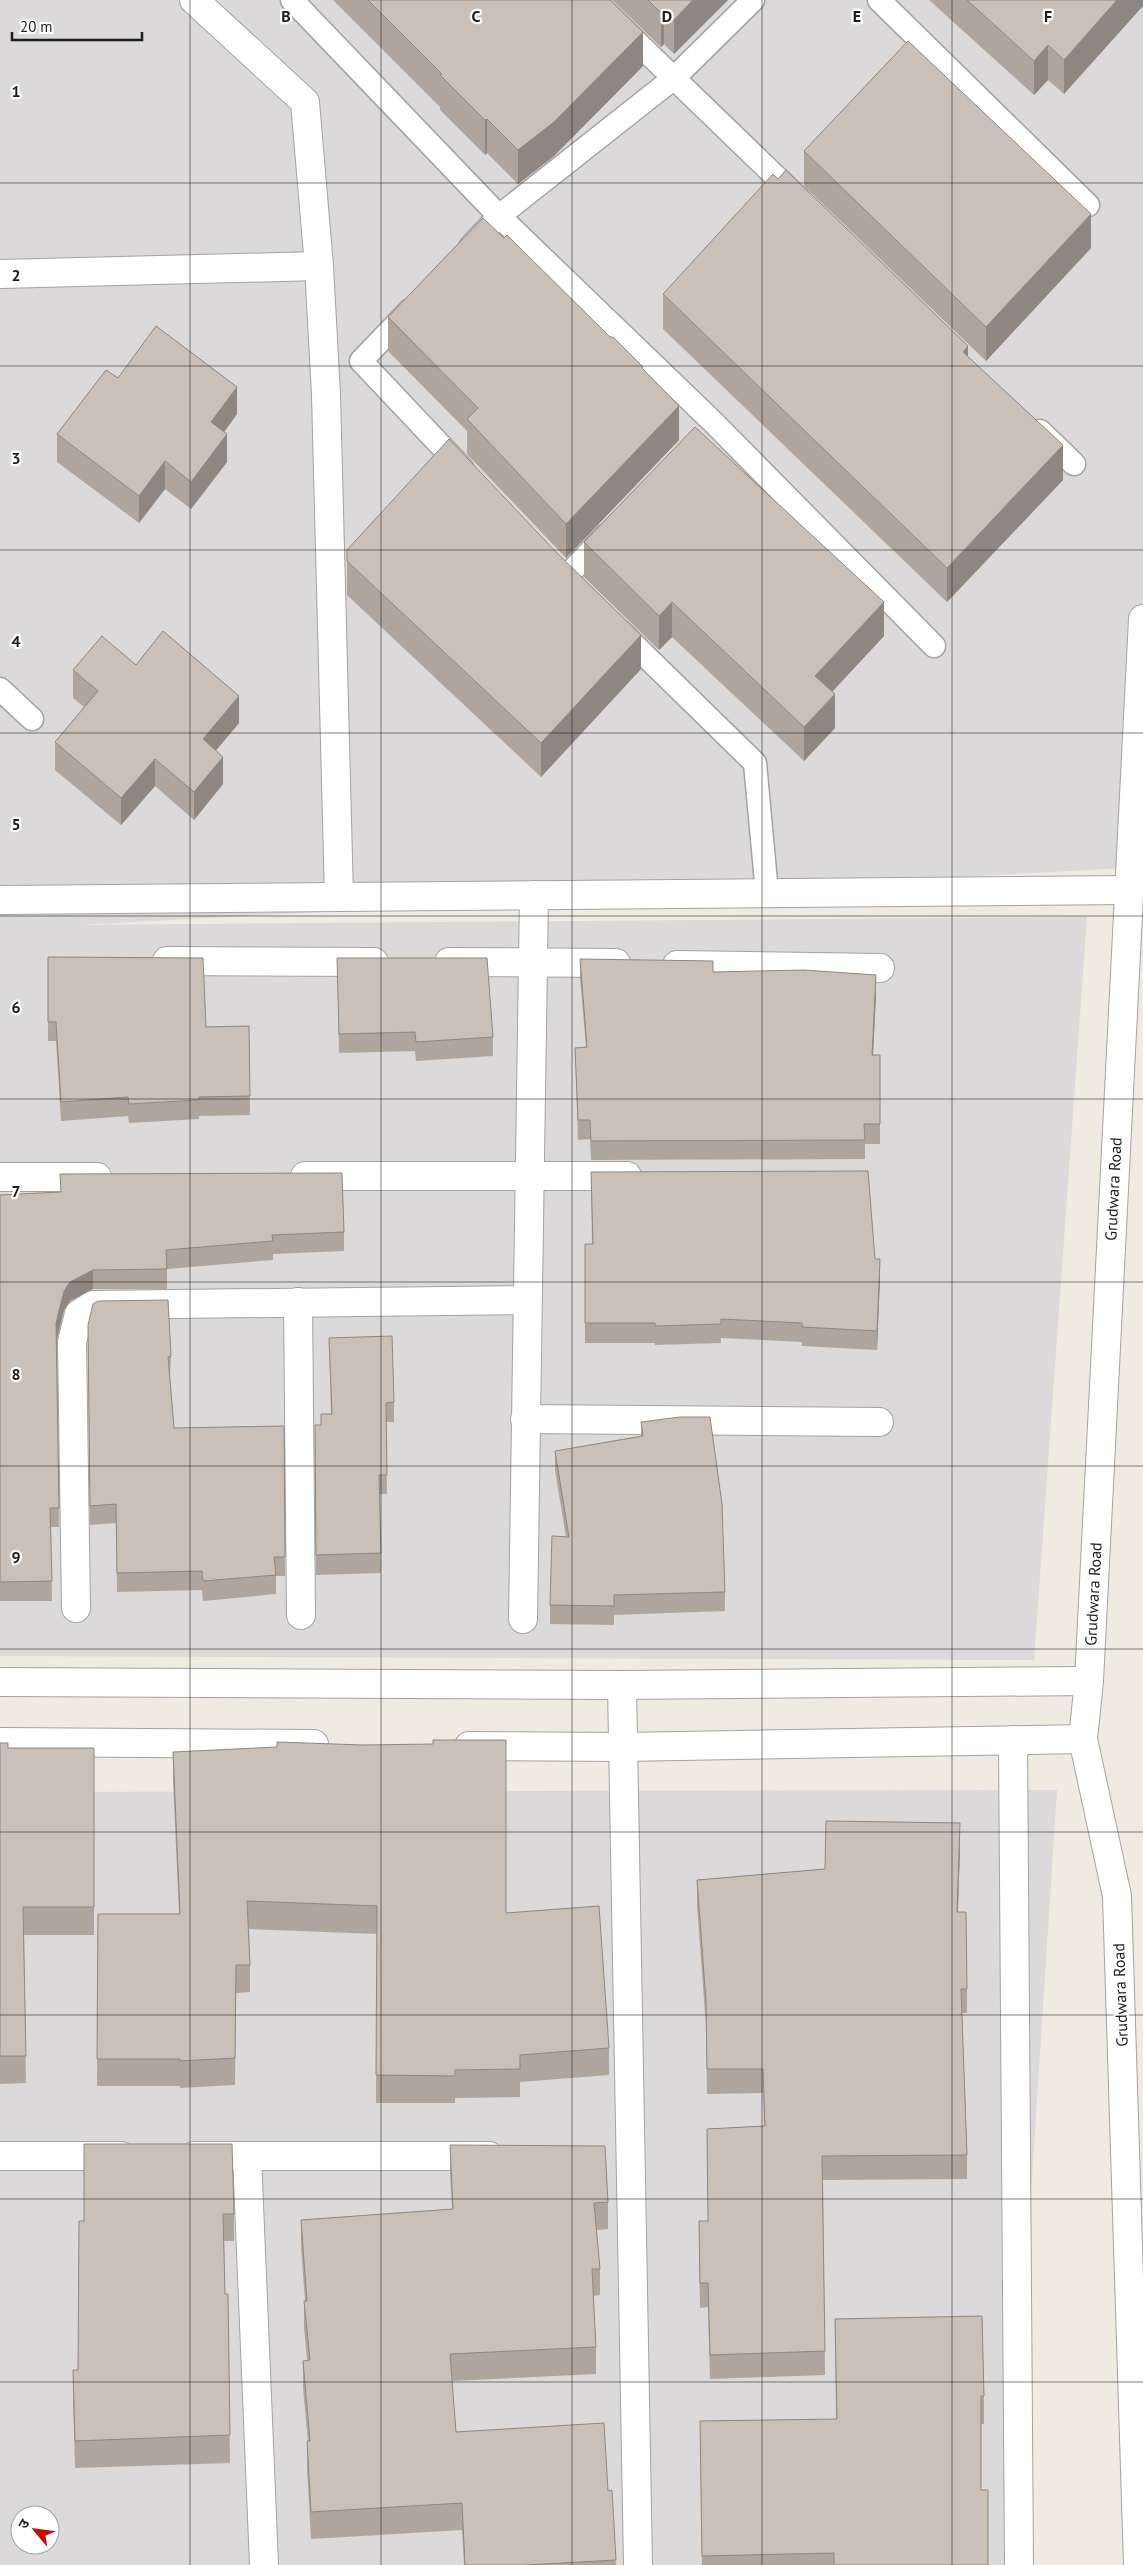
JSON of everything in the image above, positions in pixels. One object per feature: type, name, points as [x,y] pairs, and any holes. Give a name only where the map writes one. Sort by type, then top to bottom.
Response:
[{"type":"street","points":[[194,0],[305,102],[319,266],[326,395],[338,897]]},
{"type":"street","points":[[0,274],[319,266]]},
{"type":"street","name":"Grudwara Road","points":[[1138,2565],[1117,1896],[1083,1738],[1089,1681],[1143,619]]},
{"type":"street","points":[[0,900],[1128,890]]},
{"type":"street","points":[[523,1619],[534,895]]},
{"type":"street","points":[[139,961],[394,962]]},
{"type":"street","points":[[424,962],[880,968]]},
{"type":"street","points":[[0,1177],[120,1176]]},
{"type":"street","points":[[280,1176],[656,1176]]},
{"type":"street","points":[[76,1608],[72,1342],[80,1314],[93,1305],[527,1300]]},
{"type":"street","points":[[298,1302],[301,1615]]},
{"type":"street","points":[[525,1419],[879,1422]]},
{"type":"street","points":[[0,1682],[622,1686],[1089,1681]]},
{"type":"street","points":[[622,1686],[638,2565]]},
{"type":"street","points":[[445,1745],[623,1747],[1083,1738]]},
{"type":"street","points":[[1013,1740],[1019,2565]]},
{"type":"street","points":[[0,1742],[336,1745]]},
{"type":"street","points":[[0,2156],[513,2156]]},
{"type":"street","points":[[247,2156],[264,2565]]},
{"type":"street","points":[[601,2157],[630,2157]]},
{"type":"lane","points":[[292,0],[707,430],[934,646]]},
{"type":"lane","points":[[593,0],[817,216]]},
{"type":"lane","points":[[453,264],[500,216],[674,78],[753,0]]},
{"type":"lane","points":[[879,0],[1088,204]]},
{"type":"lane","points":[[427,292],[361,361],[477,484]]},
{"type":"lane","points":[[1024,416],[1074,464]]},
{"type":"lane","points":[[566,577],[620,521]]},
{"type":"lane","points":[[608,619],[755,763],[767,893]]},
{"type":"lane","points":[[0,689],[32,719]]},
{"type":"shaded area","points":[[0,0],[1143,0],[1143,867],[79,925],[1087,917],[1034,1660],[0,1656]]},
{"type":"shaded area","points":[[1057,1790],[1007,2565],[0,2565],[0,1792]]},
{"type":"building","points":[[368,0],[610,0],[643,32],[554,122],[518,150],[440,75],[442,74]]},
{"type":"building","points":[[648,0],[693,0],[674,20],[664,10],[661,13]]},
{"type":"building","points":[[967,0],[1117,0],[1064,60],[1048,45],[1034,61]]},
{"type":"building","points":[[908,41],[1091,214],[986,327],[804,151]]},
{"type":"building","points":[[786,170],[968,346],[963,352],[1063,445],[947,568],[663,294],[773,174],[778,179]]},
{"type":"building","points":[[483,218],[504,238],[507,235],[610,337],[613,337],[679,406],[566,524],[467,419],[478,408],[388,317]]},
{"type":"building","points":[[156,326],[237,387],[211,422],[227,434],[191,482],[165,461],[139,496],[57,434],[106,370],[118,378]]},
{"type":"building","points":[[695,427],[884,602],[815,676],[835,694],[804,727],[672,602],[659,616],[584,542]]},
{"type":"building","points":[[449,439],[556,552],[641,635],[541,743],[347,561],[347,550]]},
{"type":"building","points":[[163,631],[239,696],[203,739],[223,757],[194,792],[155,759],[121,798],[55,742],[98,691],[73,670],[102,636],[136,665]]},
{"type":"building","points":[[48,957],[203,958],[206,1027],[249,1026],[250,1096],[199,1097],[199,1100],[129,1104],[128,1097],[61,1102],[56,1022],[48,1022]]},
{"type":"building","points":[[337,958],[487,958],[493,1037],[416,1042],[415,1032],[339,1034]]},
{"type":"building","points":[[580,959],[713,961],[713,972],[804,970],[876,975],[872,1055],[880,1055],[880,1124],[864,1124],[865,1140],[591,1141],[590,1120],[578,1120],[575,1048],[587,1047]]},
{"type":"building","points":[[868,1171],[875,1259],[880,1259],[877,1331],[802,1327],[802,1323],[721,1319],[721,1324],[655,1326],[655,1323],[585,1323],[585,1244],[593,1244],[591,1172]]},
{"type":"building","points":[[342,1173],[344,1232],[272,1235],[273,1241],[166,1250],[167,1269],[93,1270],[70,1282],[64,1291],[56,1323],[59,1508],[50,1508],[52,1581],[0,1582],[0,1195],[61,1192],[60,1174]]},
{"type":"building","points":[[168,1300],[171,1356],[168,1357],[174,1428],[284,1426],[285,1557],[274,1557],[276,1575],[203,1581],[202,1571],[117,1573],[116,1504],[90,1506],[88,1325],[93,1304],[98,1301]]},
{"type":"building","points":[[392,1336],[394,1402],[386,1403],[387,1475],[379,1475],[381,1553],[316,1555],[315,1425],[321,1425],[321,1414],[332,1414],[329,1338]]},
{"type":"building","points":[[680,1417],[710,1417],[722,1504],[725,1592],[614,1595],[614,1606],[550,1605],[552,1536],[569,1537],[555,1451],[643,1436],[641,1422]]},
{"type":"building","points":[[433,1740],[506,1740],[506,1913],[599,1906],[609,2048],[520,2055],[520,2069],[455,2070],[455,2076],[376,2075],[377,1906],[247,1901],[250,1965],[236,1965],[235,2058],[180,2061],[180,2059],[97,2059],[98,1914],[180,1914],[173,1752],[277,1747],[277,1742],[363,1745],[433,1744]]},
{"type":"building","points":[[0,1743],[8,1743],[8,1748],[94,1748],[94,1907],[23,1907],[26,2056],[0,2056]]},
{"type":"building","points":[[826,1821],[960,1823],[957,1912],[966,1912],[967,1989],[961,1989],[967,2155],[822,2156],[825,2351],[710,2355],[708,2283],[700,2283],[699,2221],[708,2221],[707,2129],[765,2126],[763,2069],[707,2069],[706,2001],[697,1880],[825,1869]]},
{"type":"building","points":[[84,2144],[232,2144],[234,2214],[223,2214],[225,2294],[228,2294],[230,2435],[75,2441],[73,2370],[78,2370],[79,2221],[84,2221]]},
{"type":"building","points":[[450,2145],[605,2146],[608,2202],[594,2203],[600,2269],[592,2269],[596,2347],[450,2354],[456,2432],[604,2423],[608,2491],[612,2490],[616,2560],[526,2565],[465,2565],[462,2503],[311,2512],[307,2441],[310,2441],[303,2361],[310,2360],[304,2301],[307,2301],[301,2220],[453,2209]]},
{"type":"building","points":[[982,2316],[984,2396],[981,2396],[981,2490],[988,2490],[988,2565],[834,2565],[834,2553],[702,2556],[700,2421],[837,2419],[835,2319]]}]
